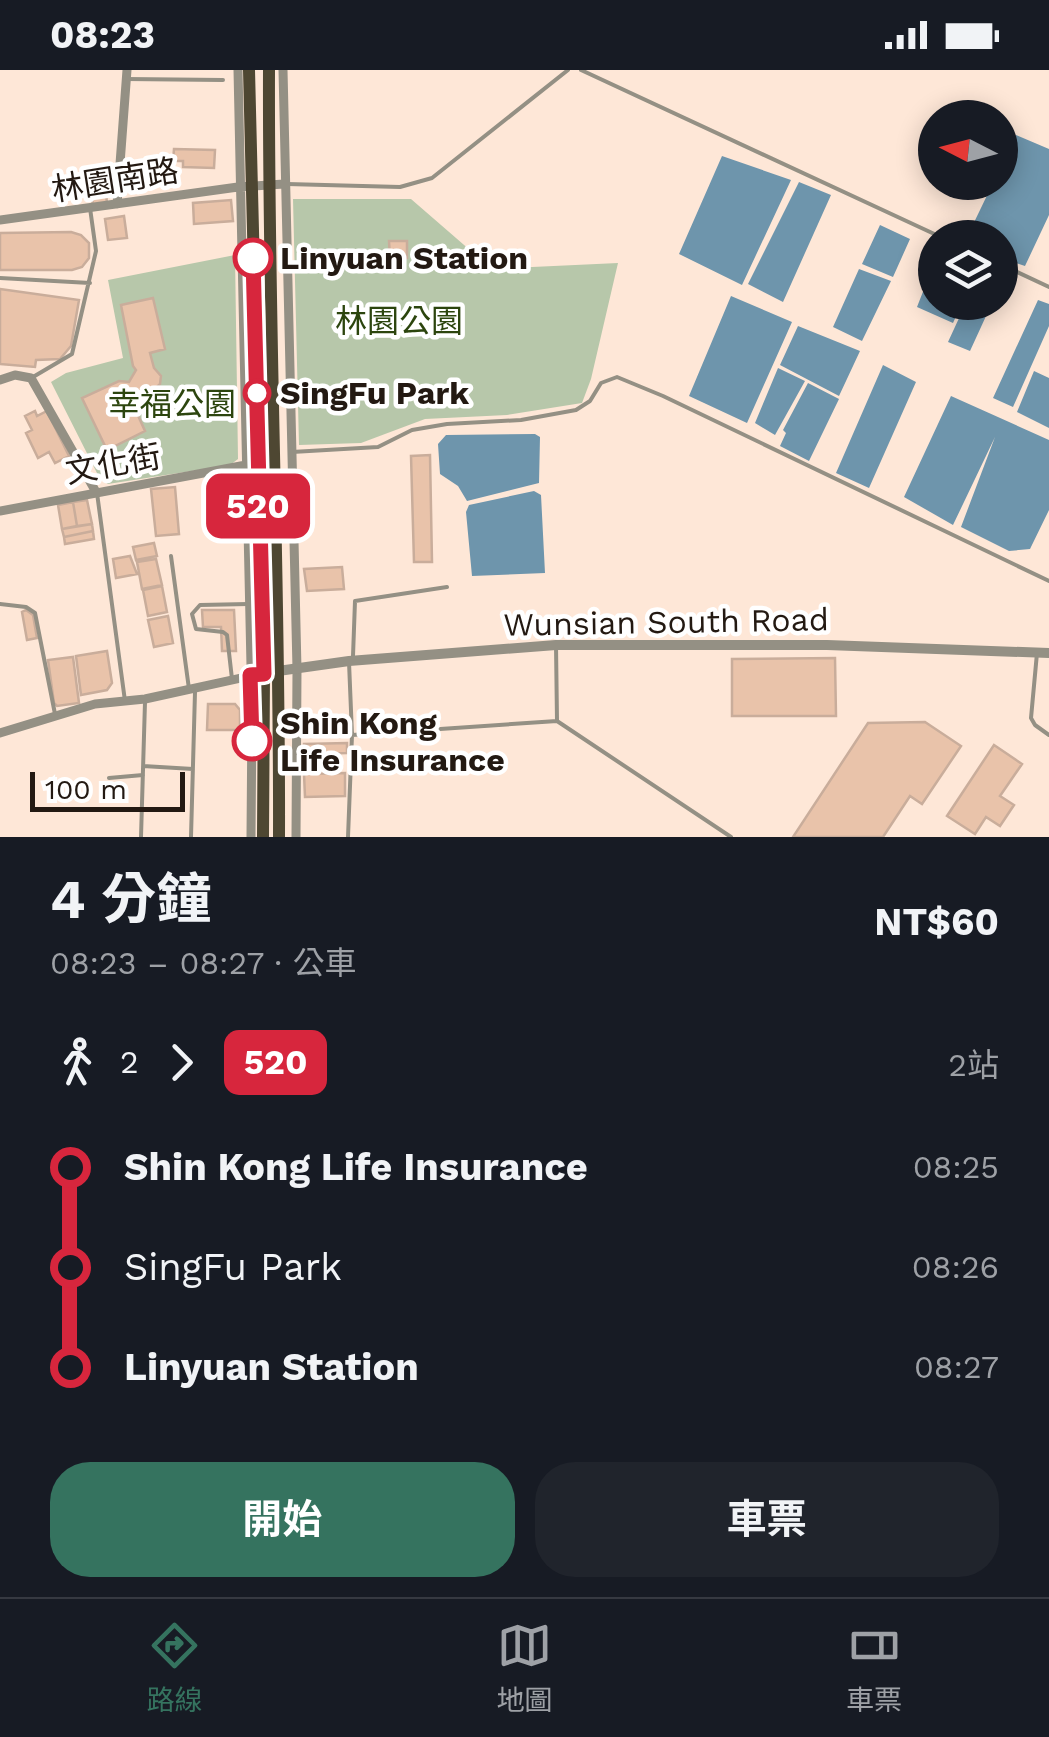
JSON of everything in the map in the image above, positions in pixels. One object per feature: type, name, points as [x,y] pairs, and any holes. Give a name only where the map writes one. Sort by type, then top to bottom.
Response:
[{"type":"main road","points":[[249,70],[244,186],[258,460],[257,674],[263,837]]},
{"type":"main road","points":[[269,70],[268,185],[280,671],[279,837]]},
{"type":"street","points":[[238,70],[244,186],[248,604],[257,674],[251,837]]},
{"type":"street","points":[[283,70],[296,837]]},
{"type":"street","points":[[116,204],[127,74]]},
{"type":"street","name":"林園南路","points":[[0,220],[244,186],[284,184]]},
{"type":"street","points":[[0,380],[15,376],[31,378],[96,492]]},
{"type":"street","name":"文化街","points":[[0,510],[244,466],[292,452]]},
{"type":"street","name":"Wunsian South Road","points":[[257,674],[351,661],[556,645],[827,645],[1043,652]]},
{"type":"street","points":[[0,733],[95,704],[145,699],[257,674]]},
{"type":"lane","points":[[284,184],[400,187],[432,178],[568,70]]},
{"type":"lane","points":[[581,70],[918,226]]},
{"type":"lane","points":[[127,74],[223,80]]},
{"type":"lane","points":[[31,378],[72,354],[96,250],[90,208]]},
{"type":"lane","points":[[1018,272],[1049,286]]},
{"type":"lane","points":[[0,278],[91,283]]},
{"type":"lane","points":[[292,452],[378,447],[412,430],[521,420],[576,410],[590,401],[601,383],[618,377],[1049,581]]},
{"type":"lane","points":[[96,492],[125,702]]},
{"type":"lane","points":[[171,556],[192,689],[190,837]]},
{"type":"lane","points":[[348,837],[355,601],[447,586]]},
{"type":"lane","points":[[0,604],[26,607],[35,614],[56,715]]},
{"type":"lane","points":[[232,680],[227,635],[196,630],[192,614],[200,605],[248,604]]},
{"type":"lane","points":[[556,645],[557,721]]},
{"type":"lane","points":[[1043,652],[1031,718],[1049,734]]},
{"type":"lane","points":[[141,837],[145,699]]},
{"type":"lane","points":[[352,735],[557,721],[731,837]]},
{"type":"lane","points":[[143,766],[193,769]]},
{"type":"lane","points":[[109,778],[143,775]]},
{"type":"green space","name":"林園公園","points":[[293,199],[411,199],[471,251],[511,268],[618,263],[582,403],[507,415],[425,419],[361,443],[299,445]]},
{"type":"green space","name":"幸福公園","points":[[235,255],[238,459],[230,465],[108,484],[100,479],[51,382],[66,373],[123,358],[108,280]]},
{"type":"water","points":[[1018,136],[1049,149],[1049,215],[1025,266],[1018,264],[1018,220],[975,220],[985,200],[1018,200]]},
{"type":"water","points":[[722,156],[791,180],[742,285],[679,254]]},
{"type":"water","points":[[799,182],[831,195],[783,302],[748,284]]},
{"type":"water","points":[[880,225],[910,239],[893,277],[862,264]]},
{"type":"water","points":[[859,269],[891,281],[862,341],[833,327]]},
{"type":"water","points":[[731,296],[792,322],[747,423],[689,396]]},
{"type":"water","points":[[1038,300],[1049,304],[1049,326],[1013,407],[993,398]]},
{"type":"water","points":[[958,320],[984,320],[970,351],[948,342]]},
{"type":"water","points":[[798,326],[860,351],[839,396],[780,365]]},
{"type":"water","points":[[883,365],[916,382],[869,488],[836,473]]},
{"type":"water","points":[[778,368],[805,381],[775,435],[755,423]]},
{"type":"water","points":[[1034,371],[1049,378],[1049,428],[1017,412]]},
{"type":"water","points":[[808,383],[839,399],[809,461],[780,446],[786,433],[783,430]]},
{"type":"water","points":[[951,396],[1049,440],[1049,510],[1030,549],[1009,551],[961,527],[995,437],[953,525],[904,497]]},
{"type":"water","points":[[446,435],[540,437],[539,483],[467,501],[458,486],[440,474],[438,444]]},
{"type":"water","points":[[534,491],[541,495],[545,573],[472,576],[466,512],[469,505]]},
{"type":"building","points":[[174,149],[215,150],[214,168],[183,167],[183,161],[173,161]]},
{"type":"building","points":[[104,178],[107,203],[93,205],[89,180]]},
{"type":"building","points":[[231,200],[233,221],[194,224],[193,203]]},
{"type":"building","points":[[124,216],[127,238],[108,240],[105,219]]},
{"type":"building","points":[[71,232],[89,243],[89,258],[82,267],[0,270],[0,233]]},
{"type":"building","points":[[389,241],[407,241],[407,258],[390,258]]},
{"type":"building","points":[[0,289],[79,300],[71,346],[60,359],[36,360],[35,367],[0,364]]},
{"type":"building","points":[[153,298],[165,349],[150,353],[161,376],[160,384],[151,393],[141,391],[131,400],[145,431],[107,450],[82,398],[119,381],[129,382],[136,370],[121,305]]},
{"type":"building","points":[[35,411],[37,416],[47,411],[69,456],[55,463],[49,452],[38,458],[26,433],[32,430],[25,416]]},
{"type":"building","points":[[430,455],[432,562],[414,562],[411,456]]},
{"type":"building","points":[[175,487],[179,534],[156,536],[151,489]]},
{"type":"building","points":[[87,500],[92,524],[77,526],[73,502]]},
{"type":"building","points":[[73,502],[77,526],[62,529],[58,505]]},
{"type":"building","points":[[92,524],[93,531],[64,537],[62,529]]},
{"type":"building","points":[[93,531],[94,539],[65,544],[64,537]]},
{"type":"building","points":[[154,543],[157,556],[136,560],[133,547]]},
{"type":"building","points":[[130,556],[137,574],[116,578],[113,559]]},
{"type":"building","points":[[156,559],[162,585],[142,589],[137,562]]},
{"type":"building","points":[[342,567],[344,589],[307,591],[304,569]]},
{"type":"building","points":[[162,586],[167,612],[148,616],[143,590]]},
{"type":"building","points":[[202,610],[234,610],[236,651],[222,651],[221,627],[203,627]]},
{"type":"building","points":[[22,612],[33,615],[37,638],[27,640]]},
{"type":"building","points":[[168,616],[173,643],[154,647],[148,620]]},
{"type":"building","points":[[107,651],[112,683],[107,690],[81,695],[76,656]]},
{"type":"building","points":[[73,657],[79,703],[57,706],[48,660]]},
{"type":"building","points":[[835,658],[836,716],[732,716],[732,659]]},
{"type":"building","points":[[208,704],[235,704],[240,710],[240,730],[207,730]]},
{"type":"building","points":[[925,722],[961,746],[922,804],[910,796],[883,837],[793,837],[868,723]]},
{"type":"building","points":[[347,743],[347,753],[304,754],[304,744]]},
{"type":"building","points":[[994,745],[1022,764],[1000,796],[1014,805],[1000,826],[986,817],[975,834],[947,816]]},
{"type":"building","points":[[345,773],[345,796],[305,797],[304,774]]},
{"type":"bus line","name":"520","points":[[252,741],[250,675],[264,674],[253,258]]},
{"type":"place","name":"Linyuan Station","points":[[253,258]]},
{"type":"place","name":"SingFu Park","points":[[257,393]]},
{"type":"place","name":"Shin Kong Life Insurance","points":[[252,741]]}]
